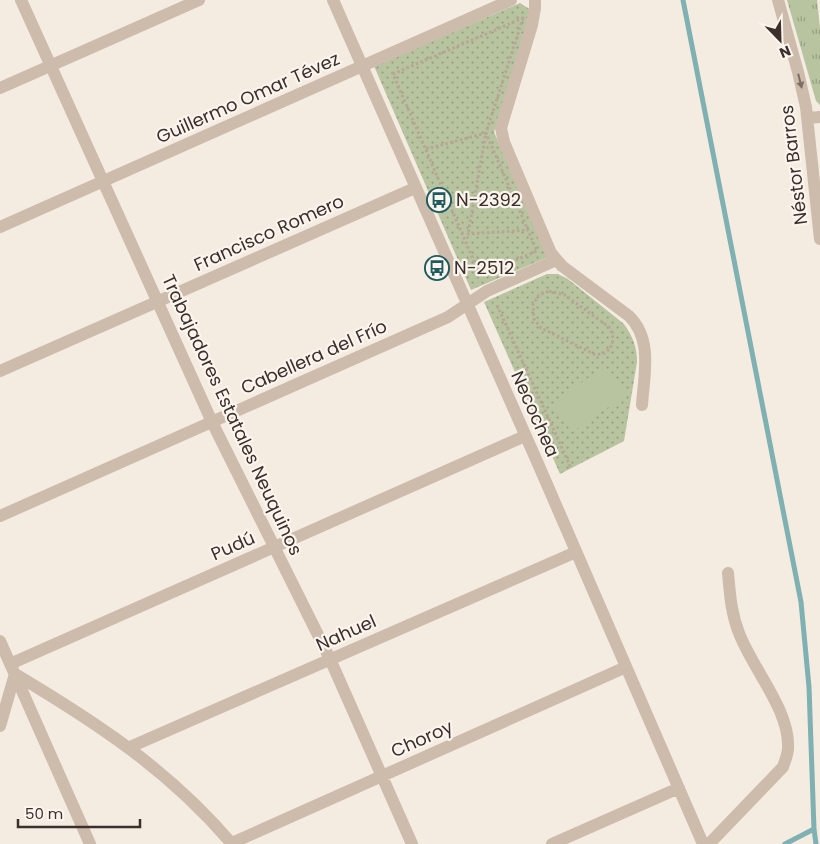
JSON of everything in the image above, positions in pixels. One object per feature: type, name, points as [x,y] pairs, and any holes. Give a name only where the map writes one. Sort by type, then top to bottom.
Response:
[{"type":"street","name":"Trabajadores Estatales Neuquinos","points":[[21,0],[212,422],[330,659],[412,844]]},
{"type":"street","points":[[0,88],[199,0]]},
{"type":"street","name":"Necochea","points":[[333,0],[703,844]]},
{"type":"street","name":"Guillermo Omar Tévez","points":[[0,227],[511,0]]},
{"type":"street","points":[[535,0],[532,25],[501,128],[507,149],[547,244],[556,260],[629,316],[639,328],[644,340],[645,352],[642,405]]},
{"type":"street","name":"Néstor Barros","points":[[778,0],[799,78],[814,118],[820,239]]},
{"type":"street","name":"Francisco Romero","points":[[0,371],[415,188]]},
{"type":"street","name":"Cabellera del Frío","points":[[0,516],[448,317],[487,291],[556,260]]},
{"type":"street","name":"Pudú","points":[[12,669],[274,547],[525,436]]},
{"type":"street","name":"Nahuel","points":[[130,747],[576,552]]},
{"type":"street","points":[[709,844],[783,767],[788,750],[787,732],[774,699],[740,635],[731,610],[728,573]]},
{"type":"street","points":[[0,641],[90,844]]},
{"type":"street","name":"Choroy","points":[[232,844],[626,668]]},
{"type":"street","points":[[0,726],[12,669]]},
{"type":"street","points":[[12,669],[130,747],[187,796],[232,844]]},
{"type":"street","points":[[552,844],[679,788]]},
{"type":"path","points":[[468,234],[486,133],[523,18],[393,74],[480,275],[537,250],[486,133]]},
{"type":"path","points":[[426,149],[486,133]]},
{"type":"path","points":[[463,234],[528,230]]},
{"type":"path","points":[[549,291],[560,293],[609,327],[613,334],[612,344],[605,352],[594,354],[541,328],[534,319],[532,304],[535,299],[549,291]]},
{"type":"path","points":[[497,306],[570,468]]},
{"type":"green space","points":[[787,0],[817,0],[820,28],[820,105],[816,101]]},
{"type":"green space","points":[[520,3],[531,10],[494,132],[548,257],[471,290],[374,66]]},
{"type":"green space","points":[[547,274],[558,274],[568,279],[624,324],[634,342],[637,357],[624,441],[560,474],[484,302]]},
{"type":"green space","points":[[605,366],[626,395],[572,432],[552,404]]},
{"type":"waterway","points":[[683,0],[801,602],[809,687],[816,844]]},
{"type":"waterway","points":[[785,844],[814,829]]},
{"type":"place","name":"N-2392","points":[[439,200]]},
{"type":"place","name":"N-2512","points":[[437,268]]}]
